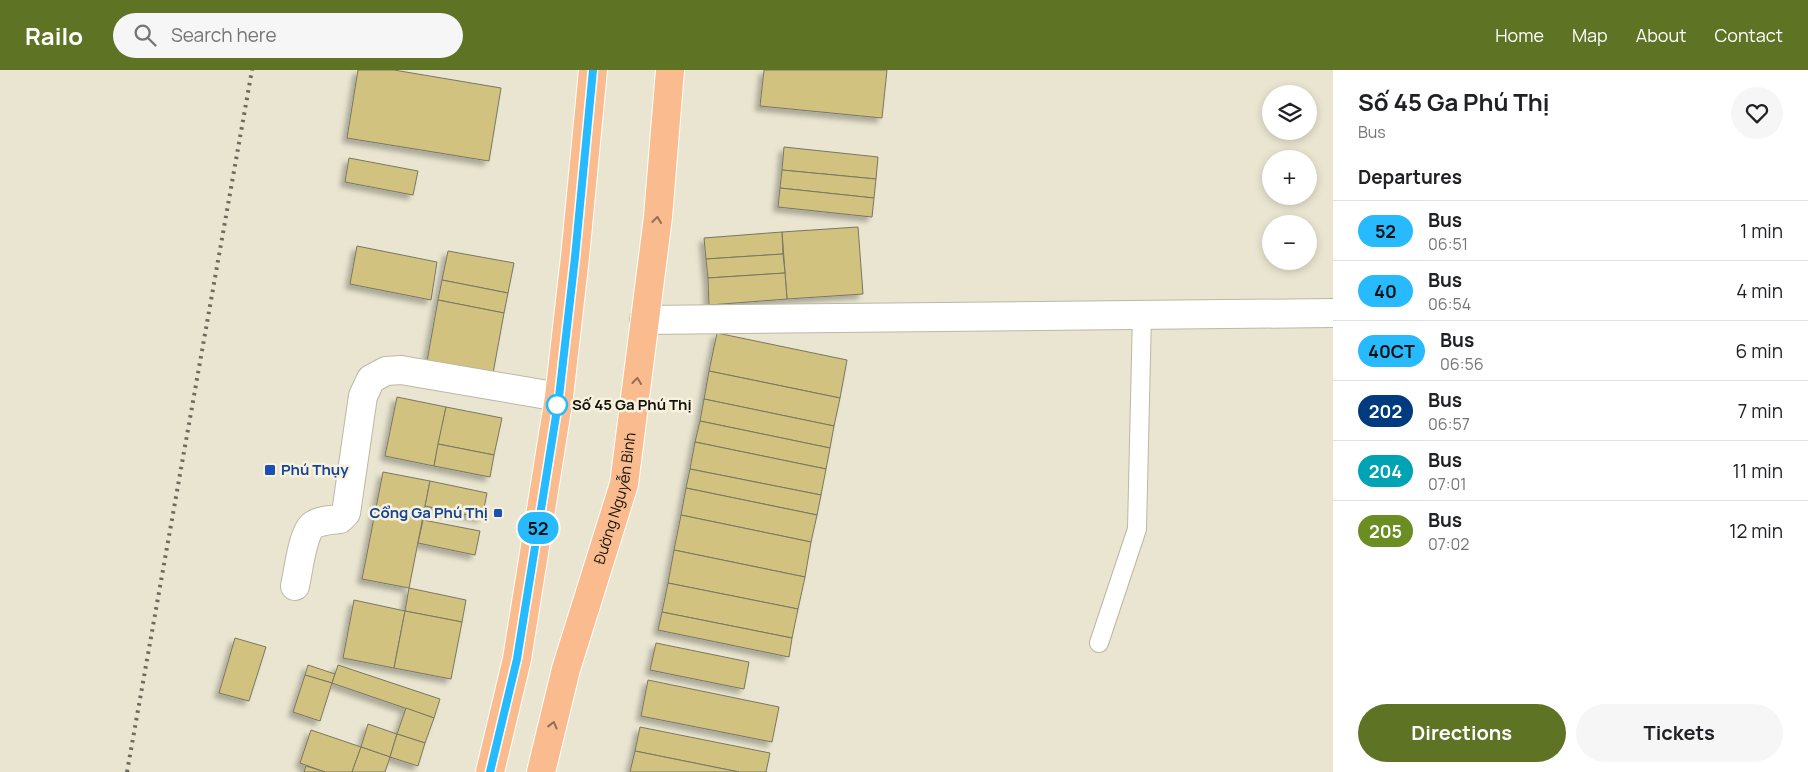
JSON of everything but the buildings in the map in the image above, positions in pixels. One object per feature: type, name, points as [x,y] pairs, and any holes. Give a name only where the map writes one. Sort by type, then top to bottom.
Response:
[{"type":"highway","points":[[490,772],[517,659],[559,397],[593,70]]},
{"type":"highway","name":"Đường Nguyễn Bình","points":[[541,772],[566,668],[624,484],[658,217],[670,70]]},
{"type":"street","points":[[644,320],[1333,313]]},
{"type":"street","points":[[295,586],[306,535],[311,525],[324,521],[340,520],[346,513],[363,396],[371,379],[386,371],[401,370],[559,397]]},
{"type":"lane","points":[[1099,643],[1137,529],[1142,314]]},
{"type":"railway","points":[[127,772],[252,70]]},
{"type":"bus line","name":"52","points":[[490,772],[517,659],[559,397],[593,70]]},
{"type":"place","name":"Số 45 Ga Phú Thị","points":[[557,405]]},
{"type":"place","name":"Phú Thụy","points":[[270,470]]},
{"type":"place","name":"Cổng Ga Phú Thị","points":[[498,513]]}]
